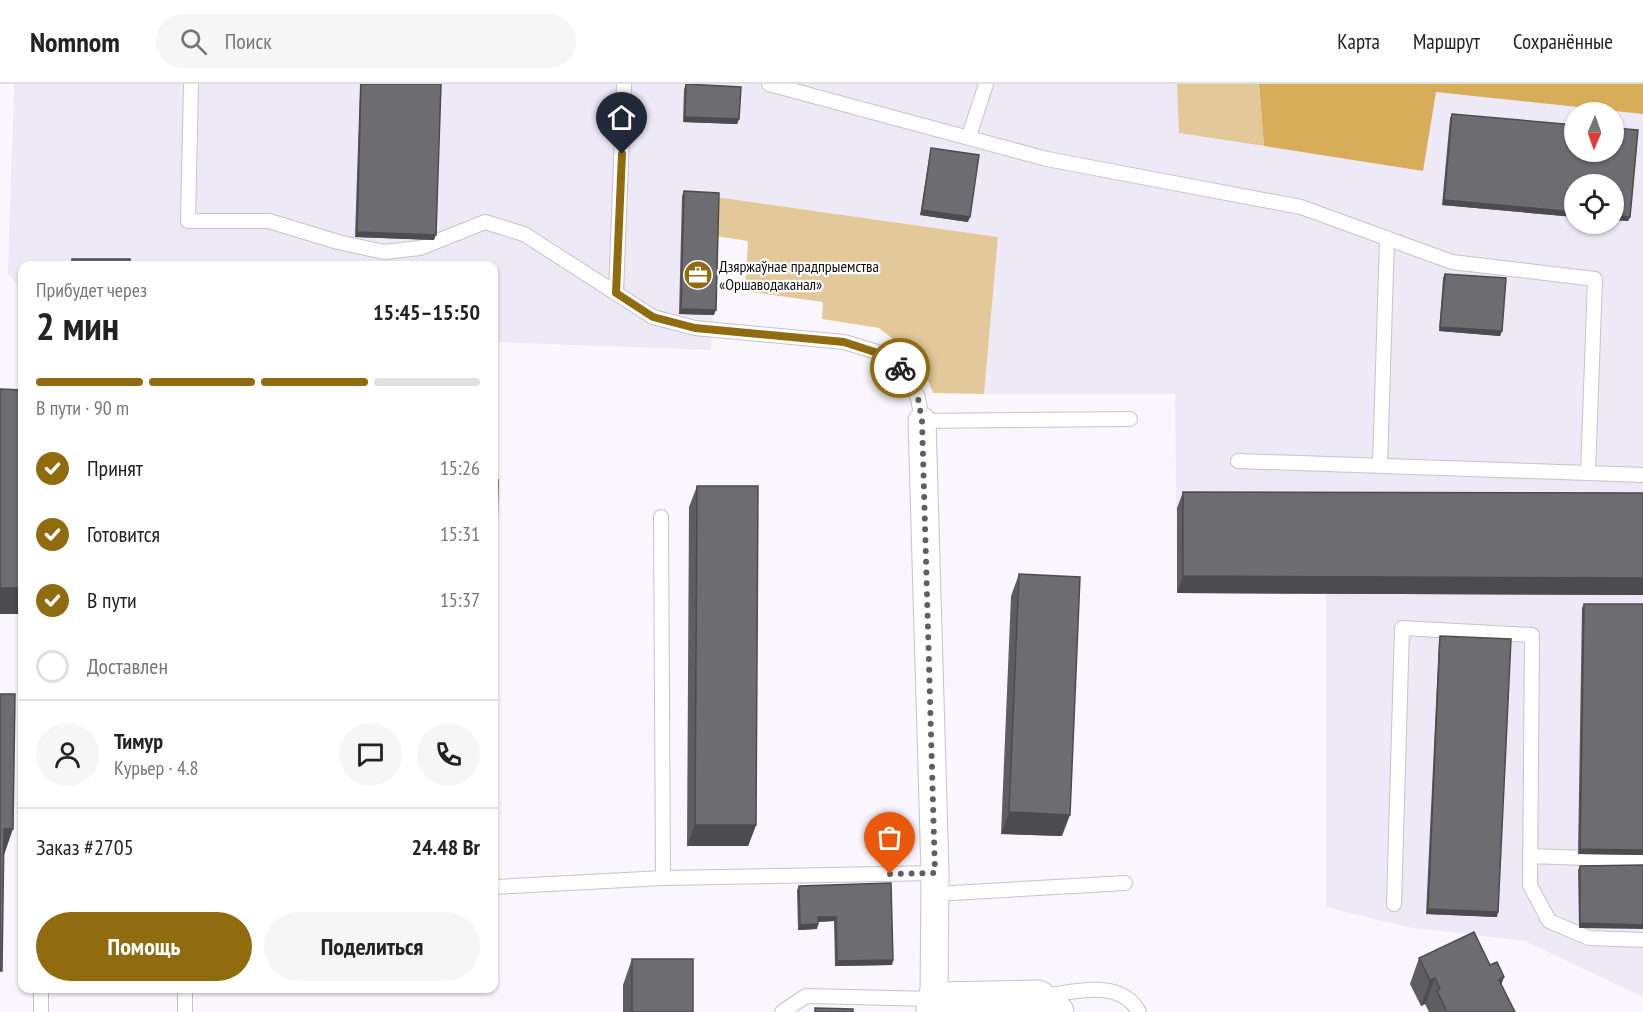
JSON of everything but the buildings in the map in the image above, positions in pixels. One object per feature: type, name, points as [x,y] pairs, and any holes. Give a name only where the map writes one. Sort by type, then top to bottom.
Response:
[{"type":"street","points":[[922,421],[935,883],[933,1006],[1048,1004]]},
{"type":"lane","points":[[191,84],[188,221],[269,221],[338,242],[384,252],[420,248],[485,222],[524,234],[653,317],[695,328],[844,342],[887,356],[906,374],[918,398],[922,421],[1130,419]]},
{"type":"lane","points":[[616,293],[624,84]]},
{"type":"lane","points":[[769,84],[969,136],[1047,159],[1301,207],[1452,262],[1595,279],[1588,473]]},
{"type":"lane","points":[[969,136],[986,84]]},
{"type":"lane","points":[[1380,466],[1387,238]]},
{"type":"lane","points":[[1238,461],[1643,475]]},
{"type":"lane","points":[[661,517],[663,878]]},
{"type":"lane","points":[[1394,904],[1402,628],[1532,635],[1530,885],[1549,921],[1589,938],[1643,940]]},
{"type":"lane","points":[[1530,856],[1643,860]]},
{"type":"lane","points":[[498,887],[663,878],[935,883],[1125,883]]},
{"type":"lane","points":[[1048,1004],[1092,990],[1116,991],[1133,1000],[1139,1012]]},
{"type":"lane","points":[[41,993],[41,1012]]},
{"type":"lane","points":[[184,1012],[185,993]]},
{"type":"lane","points":[[782,1012],[806,996],[933,1006]]},
{"type":"shaded area","points":[[14,84],[1177,84],[1180,133],[1422,171],[1435,91],[1564,105],[1564,162],[1624,162],[1624,112],[1643,114],[1643,997],[1525,941],[1407,927],[1326,907],[1326,593],[1177,593],[1175,394],[984,394],[998,237],[718,197],[711,350],[498,342],[498,261],[18,261],[18,287],[8,273]]},
{"type":"shaded area","points":[[1177,84],[1259,84],[1264,146],[1179,133]]},
{"type":"shaded area","points":[[1259,84],[1643,84],[1643,114],[1624,112],[1624,102],[1564,102],[1564,106],[1436,92],[1423,171],[1264,146]]},
{"type":"shaded area","points":[[717,197],[998,237],[984,394],[933,393],[920,361],[879,328],[822,319],[823,302],[745,291],[748,241],[716,236]]},
{"type":"way so far","points":[[890,874],[935,873],[922,421],[918,398],[906,374],[900,368]]},
{"type":"place","name":"Дзяржаўнае прадпрыемства «Оршаводаканал»","points":[[698,275]]},
{"type":"route","points":[[622,154],[616,293],[653,317],[695,328],[844,342],[887,356],[900,368]]}]
